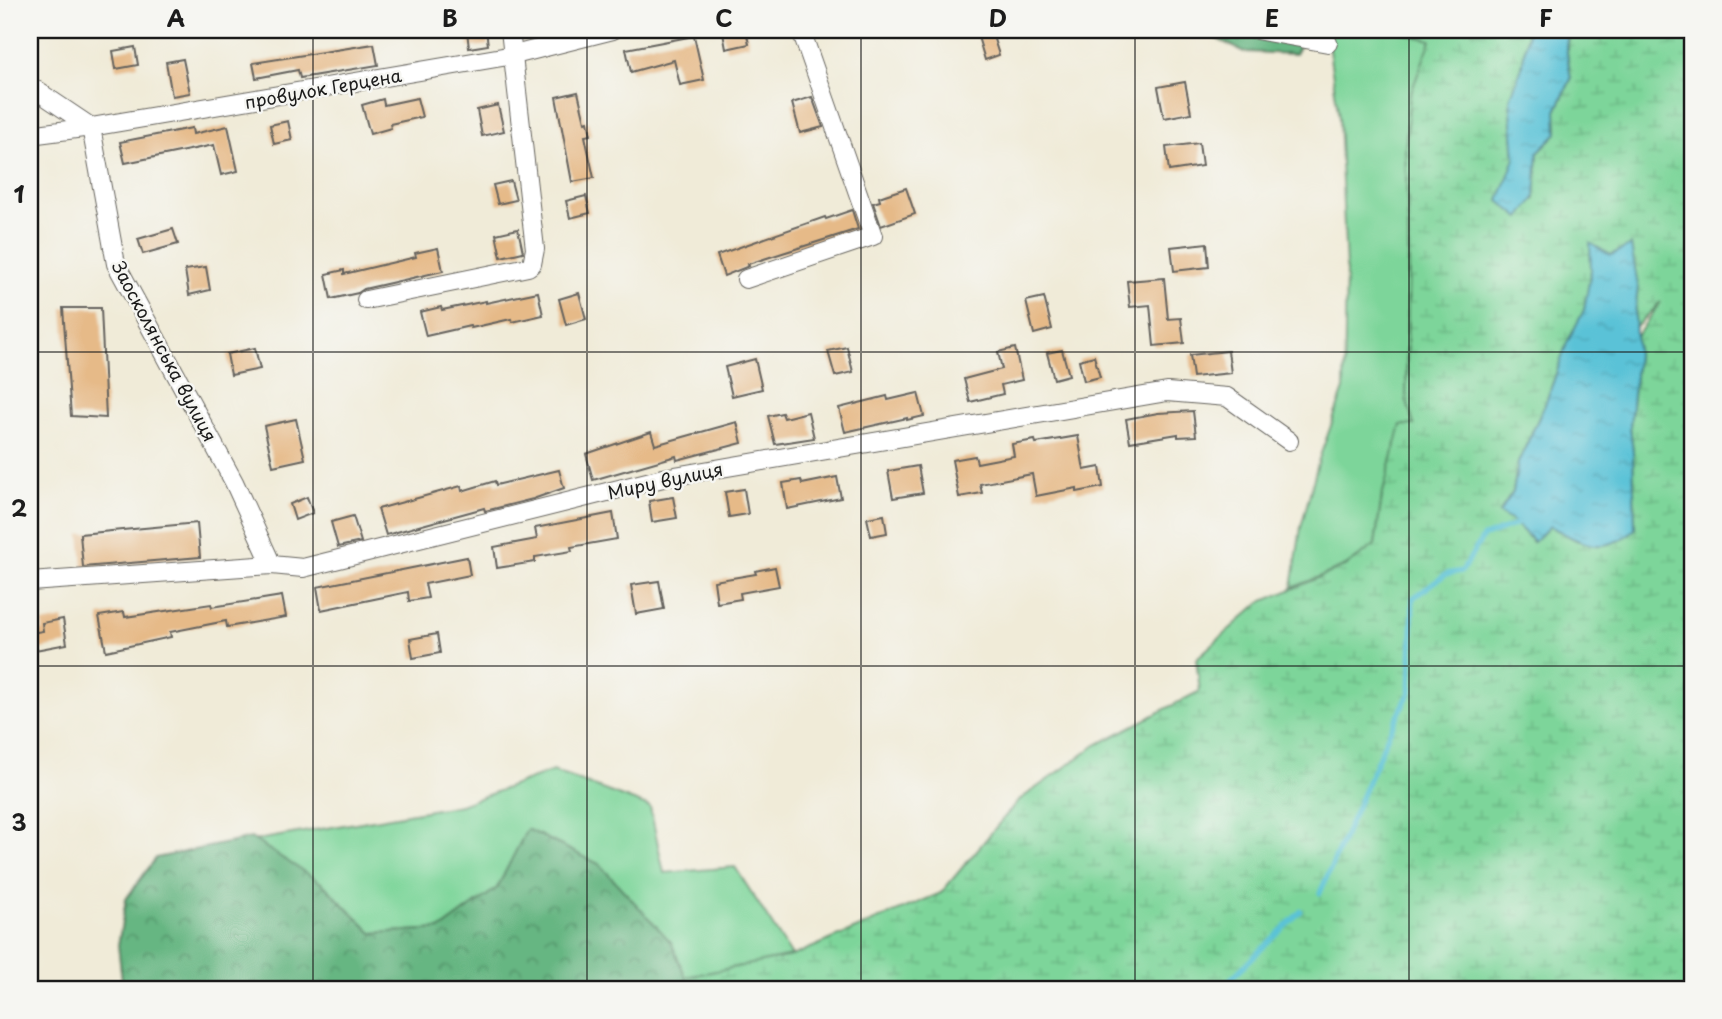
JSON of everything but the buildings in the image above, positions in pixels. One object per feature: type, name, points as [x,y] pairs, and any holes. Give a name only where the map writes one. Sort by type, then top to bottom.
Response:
[{"type":"street","points":[[366,300],[532,264],[535,249],[510,30]]},
{"type":"street","name":"провулок Герцена","points":[[30,135],[513,55],[613,30]]},
{"type":"street","points":[[746,279],[873,236],[801,30]]},
{"type":"street","points":[[1256,30],[1328,43]]},
{"type":"street","points":[[30,86],[91,127]]},
{"type":"street","name":"Заосколянська вулиця","points":[[91,127],[116,264],[234,482],[272,565]]},
{"type":"street","name":"Миру вулиця","points":[[30,582],[272,565],[303,568],[663,478],[1167,392],[1227,397],[1290,441]]},
{"type":"green space","points":[[1199,30],[1308,30],[1295,54],[1244,52]]},
{"type":"green space","points":[[1326,30],[1392,30],[1432,40],[1410,95],[1406,143],[1409,222],[1406,398],[1414,425],[1382,496],[1375,545],[1346,566],[1292,588],[1301,527],[1319,459],[1344,389],[1346,268],[1339,118]]},
{"type":"green space","points":[[1392,30],[1528,30],[1522,67],[1510,99],[1515,158],[1535,198],[1538,152],[1557,133],[1556,111],[1571,79],[1567,52],[1568,30],[1692,30],[1692,989],[689,989],[686,977],[792,956],[941,893],[1018,801],[1096,745],[1200,691],[1196,659],[1259,603],[1346,566],[1375,545],[1382,496],[1401,425],[1414,425],[1406,398],[1409,257],[1405,150],[1410,95],[1431,40]],"holes":[[[1661,302],[1636,337],[1637,355],[1630,426],[1635,529],[1578,541],[1550,526],[1533,542],[1517,524],[1499,513],[1513,492],[1518,463],[1546,402],[1567,343],[1632,339],[1635,328]]]},
{"type":"green space","points":[[553,771],[650,807],[664,873],[735,867],[792,956],[686,977],[503,892],[441,929],[372,933],[337,898],[245,842],[460,805]]},
{"type":"green space","points":[[527,829],[599,864],[671,942],[691,989],[123,989],[118,945],[126,899],[156,858],[251,838],[323,884],[372,933],[441,929],[497,888]]},
{"type":"water","points":[[1528,30],[1568,30],[1566,47],[1571,79],[1556,111],[1557,133],[1538,152],[1535,198],[1520,218],[1499,201],[1515,158],[1510,99],[1522,67]]},
{"type":"water","points":[[1590,243],[1611,255],[1631,245],[1638,286],[1635,315],[1637,355],[1630,426],[1635,529],[1613,543],[1593,545],[1550,526],[1534,542],[1515,523],[1499,513],[1513,492],[1518,463],[1546,402],[1567,343],[1584,310],[1591,270]]},
{"type":"waterway","points":[[1320,893],[1388,735],[1410,692],[1413,598],[1446,574],[1462,571],[1483,537],[1517,524]]},
{"type":"waterway","points":[[1220,989],[1301,911]]}]
